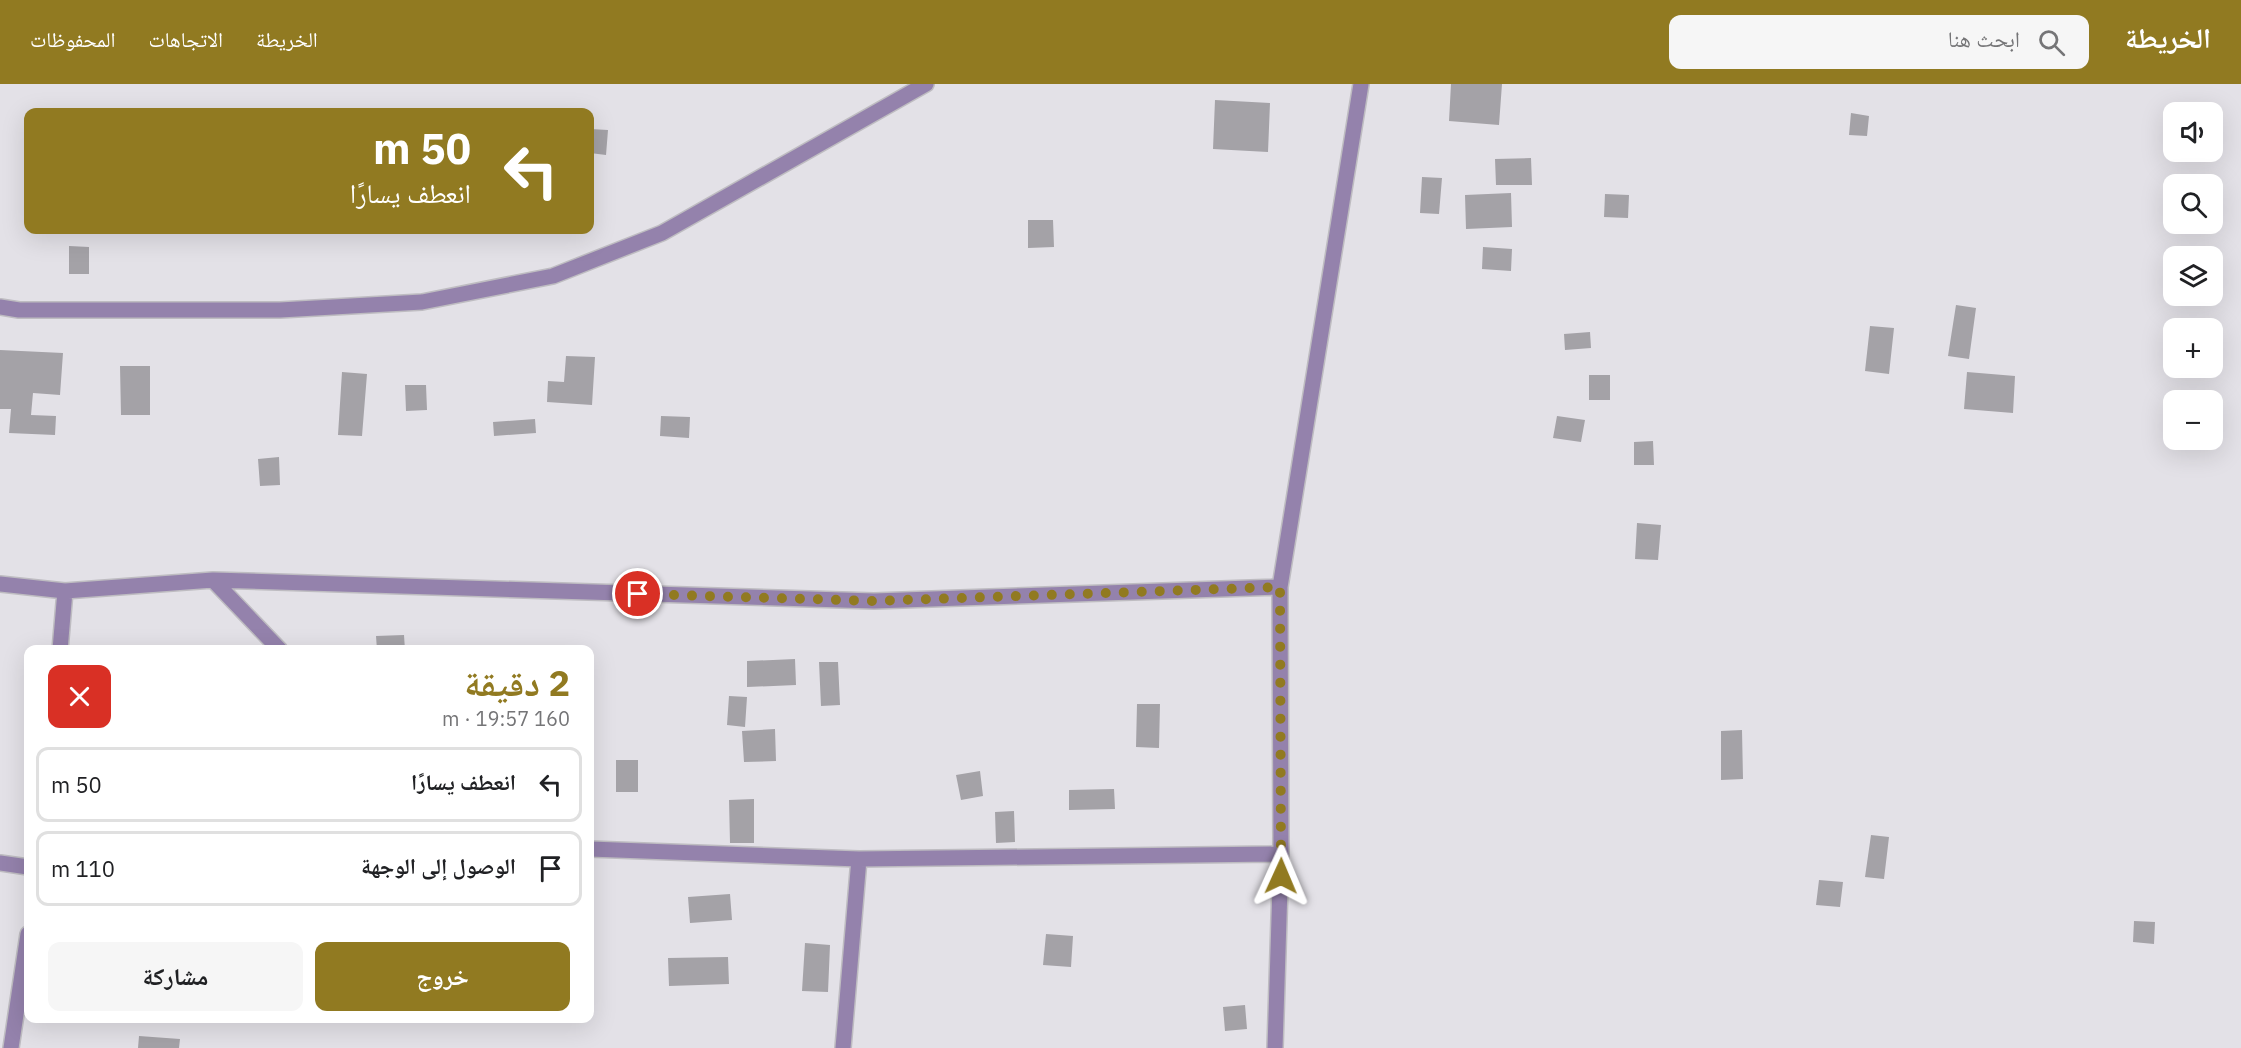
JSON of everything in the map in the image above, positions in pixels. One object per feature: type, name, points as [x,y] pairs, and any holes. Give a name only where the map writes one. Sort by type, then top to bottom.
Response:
[{"type":"street","points":[[0,307],[18,310],[280,310],[422,302],[553,276],[662,233],[926,84]]},
{"type":"street","points":[[1275,1048],[1281,854],[1280,587],[1361,84]]},
{"type":"street","points":[[0,584],[65,591],[213,580],[874,601],[1280,587]]},
{"type":"street","points":[[213,580],[275,645]]},
{"type":"street","points":[[60,645],[65,591]]},
{"type":"street","points":[[594,849],[859,859],[1281,854]]},
{"type":"street","points":[[843,1048],[859,859]]},
{"type":"street","points":[[0,863],[24,866]]},
{"type":"street","points":[[11,1048],[24,961]]},
{"type":"building","points":[[1451,84],[1502,84],[1499,125],[1449,121]]},
{"type":"building","points":[[1215,100],[1270,103],[1268,152],[1213,149]]},
{"type":"building","points":[[1851,113],[1869,116],[1867,136],[1849,135]]},
{"type":"building","points":[[594,129],[608,130],[606,155],[594,154]]},
{"type":"building","points":[[1531,158],[1532,185],[1496,185],[1495,159]]},
{"type":"building","points":[[1422,177],[1442,178],[1439,214],[1420,213]]},
{"type":"building","points":[[1511,193],[1512,227],[1466,229],[1465,195]]},
{"type":"building","points":[[1605,194],[1629,195],[1628,218],[1604,217]]},
{"type":"building","points":[[1028,220],[1053,220],[1054,247],[1028,248]]},
{"type":"building","points":[[69,246],[89,247],[89,274],[69,274]]},
{"type":"building","points":[[1483,247],[1512,249],[1511,271],[1482,269]]},
{"type":"building","points":[[1956,305],[1976,308],[1969,359],[1948,356]]},
{"type":"building","points":[[1870,326],[1894,328],[1889,374],[1865,371]]},
{"type":"building","points":[[1590,332],[1591,348],[1565,350],[1564,334]]},
{"type":"building","points":[[0,350],[63,353],[60,395],[33,393],[31,415],[56,416],[55,435],[9,433],[11,409],[0,409]]},
{"type":"building","points":[[566,356],[595,357],[592,405],[547,402],[548,381],[564,382]]},
{"type":"building","points":[[120,366],[150,366],[150,415],[121,415]]},
{"type":"building","points":[[342,372],[367,374],[362,436],[338,435]]},
{"type":"building","points":[[1967,372],[2015,376],[2013,413],[1964,409]]},
{"type":"building","points":[[1589,375],[1610,375],[1610,400],[1589,400]]},
{"type":"building","points":[[405,385],[426,385],[427,410],[406,411]]},
{"type":"building","points":[[661,416],[690,417],[689,438],[660,436]]},
{"type":"building","points":[[1557,416],[1585,420],[1581,442],[1553,438]]},
{"type":"building","points":[[535,419],[536,433],[494,436],[493,422]]},
{"type":"building","points":[[1653,441],[1654,465],[1634,465],[1634,442]]},
{"type":"building","points":[[279,457],[280,485],[260,486],[258,459]]},
{"type":"building","points":[[1637,523],[1661,525],[1658,560],[1635,559]]},
{"type":"building","points":[[404,635],[405,645],[377,645],[376,636]]},
{"type":"building","points":[[795,659],[796,685],[747,687],[747,661]]},
{"type":"building","points":[[819,662],[838,662],[840,705],[821,706]]},
{"type":"building","points":[[729,696],[747,697],[745,727],[727,725]]},
{"type":"building","points":[[1137,704],[1160,704],[1159,748],[1136,747]]},
{"type":"building","points":[[775,729],[776,761],[744,762],[742,731]]},
{"type":"building","points":[[1742,730],[1743,779],[1721,780],[1721,731]]},
{"type":"building","points":[[616,760],[638,760],[638,792],[616,792]]},
{"type":"building","points":[[980,771],[983,796],[961,800],[956,775]]},
{"type":"building","points":[[1114,789],[1115,809],[1069,810],[1069,790]]},
{"type":"building","points":[[754,799],[754,843],[730,843],[729,800]]},
{"type":"building","points":[[1014,811],[1015,842],[996,843],[995,812]]},
{"type":"building","points":[[1871,835],[1889,837],[1884,879],[1865,877]]},
{"type":"building","points":[[1819,880],[1843,882],[1840,907],[1816,905]]},
{"type":"building","points":[[730,894],[732,920],[690,923],[688,897]]},
{"type":"building","points":[[2134,921],[2155,922],[2154,944],[2133,942]]},
{"type":"building","points":[[1046,934],[1073,936],[1071,967],[1043,965]]},
{"type":"building","points":[[805,943],[830,945],[828,992],[802,991]]},
{"type":"building","points":[[728,957],[729,984],[669,986],[668,958]]},
{"type":"building","points":[[1245,1005],[1247,1029],[1225,1031],[1223,1007]]},
{"type":"building","points":[[139,1036],[180,1039],[179,1048],[138,1048]]},
{"type":"route","points":[[638,594],[874,601],[1280,587],[1281,876]]}]
